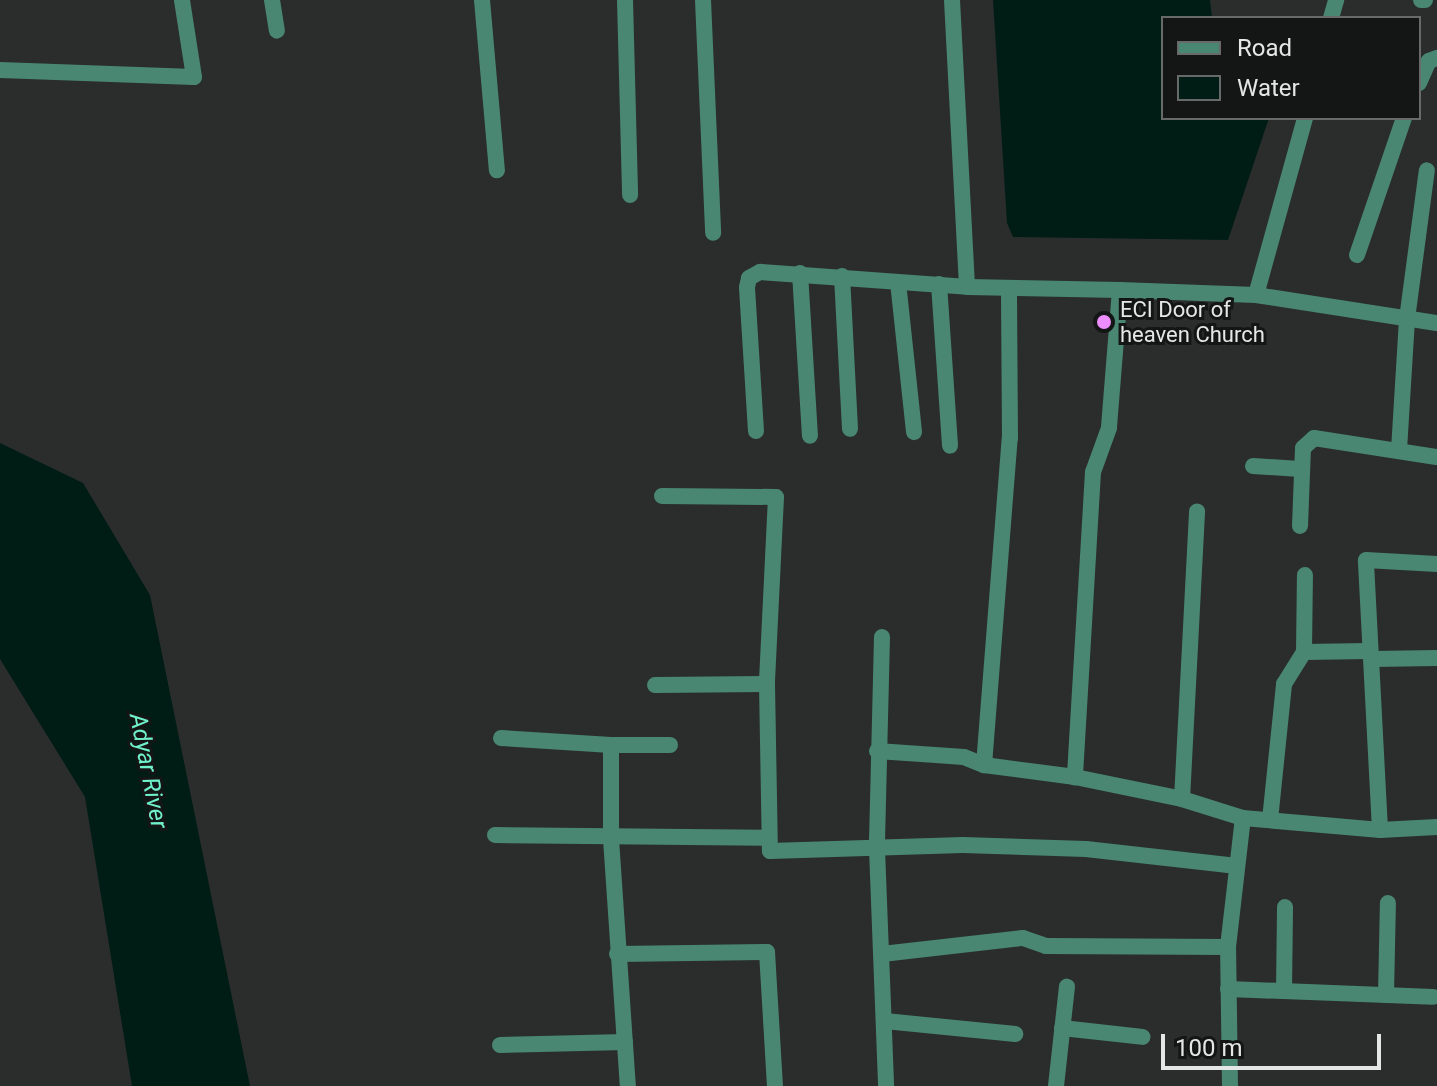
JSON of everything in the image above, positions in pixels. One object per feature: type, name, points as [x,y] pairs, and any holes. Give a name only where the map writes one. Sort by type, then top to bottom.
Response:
[{"type":"street","points":[[0,70],[194,77],[182,0]]},
{"type":"street","points":[[272,0],[277,31]]},
{"type":"street","points":[[482,0],[497,170]]},
{"type":"street","points":[[625,0],[630,195]]},
{"type":"street","points":[[703,0],[713,233]]},
{"type":"street","points":[[952,0],[967,287]]},
{"type":"street","points":[[1421,79],[1429,61],[1437,58]]},
{"type":"street","points":[[1256,295],[1304,120]]},
{"type":"street","points":[[1357,255],[1403,120]]},
{"type":"street","points":[[1399,450],[1407,319],[1427,170]]},
{"type":"street","points":[[756,431],[749,278],[760,272],[1009,289],[1256,295],[1437,323]]},
{"type":"street","points":[[800,273],[810,436]]},
{"type":"street","points":[[842,276],[850,429]]},
{"type":"street","points":[[898,282],[914,432]]},
{"type":"street","points":[[939,284],[950,446]]},
{"type":"street","points":[[984,765],[1010,438],[1009,289]]},
{"type":"street","points":[[1075,777],[1093,472],[1109,428],[1120,290]]},
{"type":"street","points":[[1300,526],[1303,448],[1314,438],[1437,457]]},
{"type":"street","points":[[1253,466],[1300,469]]},
{"type":"street","points":[[662,496],[776,497],[767,684],[766,838],[774,852],[1086,849],[1237,866]]},
{"type":"street","points":[[1182,799],[1197,511]]},
{"type":"street","points":[[1380,830],[1366,560],[1437,564]]},
{"type":"street","points":[[1270,820],[1284,684],[1304,652],[1305,575]]},
{"type":"street","points":[[882,637],[877,849],[886,1086]]},
{"type":"street","points":[[1304,652],[1437,658]]},
{"type":"street","points":[[655,685],[767,684]]},
{"type":"street","points":[[501,738],[611,745],[670,745]]},
{"type":"street","points":[[611,745],[611,839],[628,1086]]},
{"type":"street","points":[[877,751],[964,757],[984,765],[1075,777],[1182,799],[1243,818],[1380,830],[1437,827]]},
{"type":"street","points":[[1230,1086],[1228,947],[1243,818]]},
{"type":"street","points":[[495,835],[611,839],[766,838]]},
{"type":"street","points":[[1386,995],[1388,903]]},
{"type":"street","points":[[1284,991],[1285,907]]},
{"type":"street","points":[[882,954],[1023,938],[1046,946],[1228,947]]},
{"type":"street","points":[[617,954],[767,952],[775,1086]]},
{"type":"street","points":[[1056,1086],[1067,987]]},
{"type":"street","points":[[1228,989],[1433,997]]},
{"type":"street","points":[[885,1021],[1015,1034]]},
{"type":"street","points":[[1062,1028],[1143,1037]]},
{"type":"street","points":[[500,1045],[625,1042]]},
{"type":"water","points":[[993,0],[1210,0],[1212,16],[1161,16],[1161,120],[1268,120],[1228,240],[1013,237],[1007,223]]},
{"type":"water","name":"Adyar River","points":[[0,443],[83,483],[150,595],[250,1086],[132,1086],[85,797],[0,659]]},
{"type":"place","name":"ECI Door of heaven Church","points":[[1104,322]]}]
